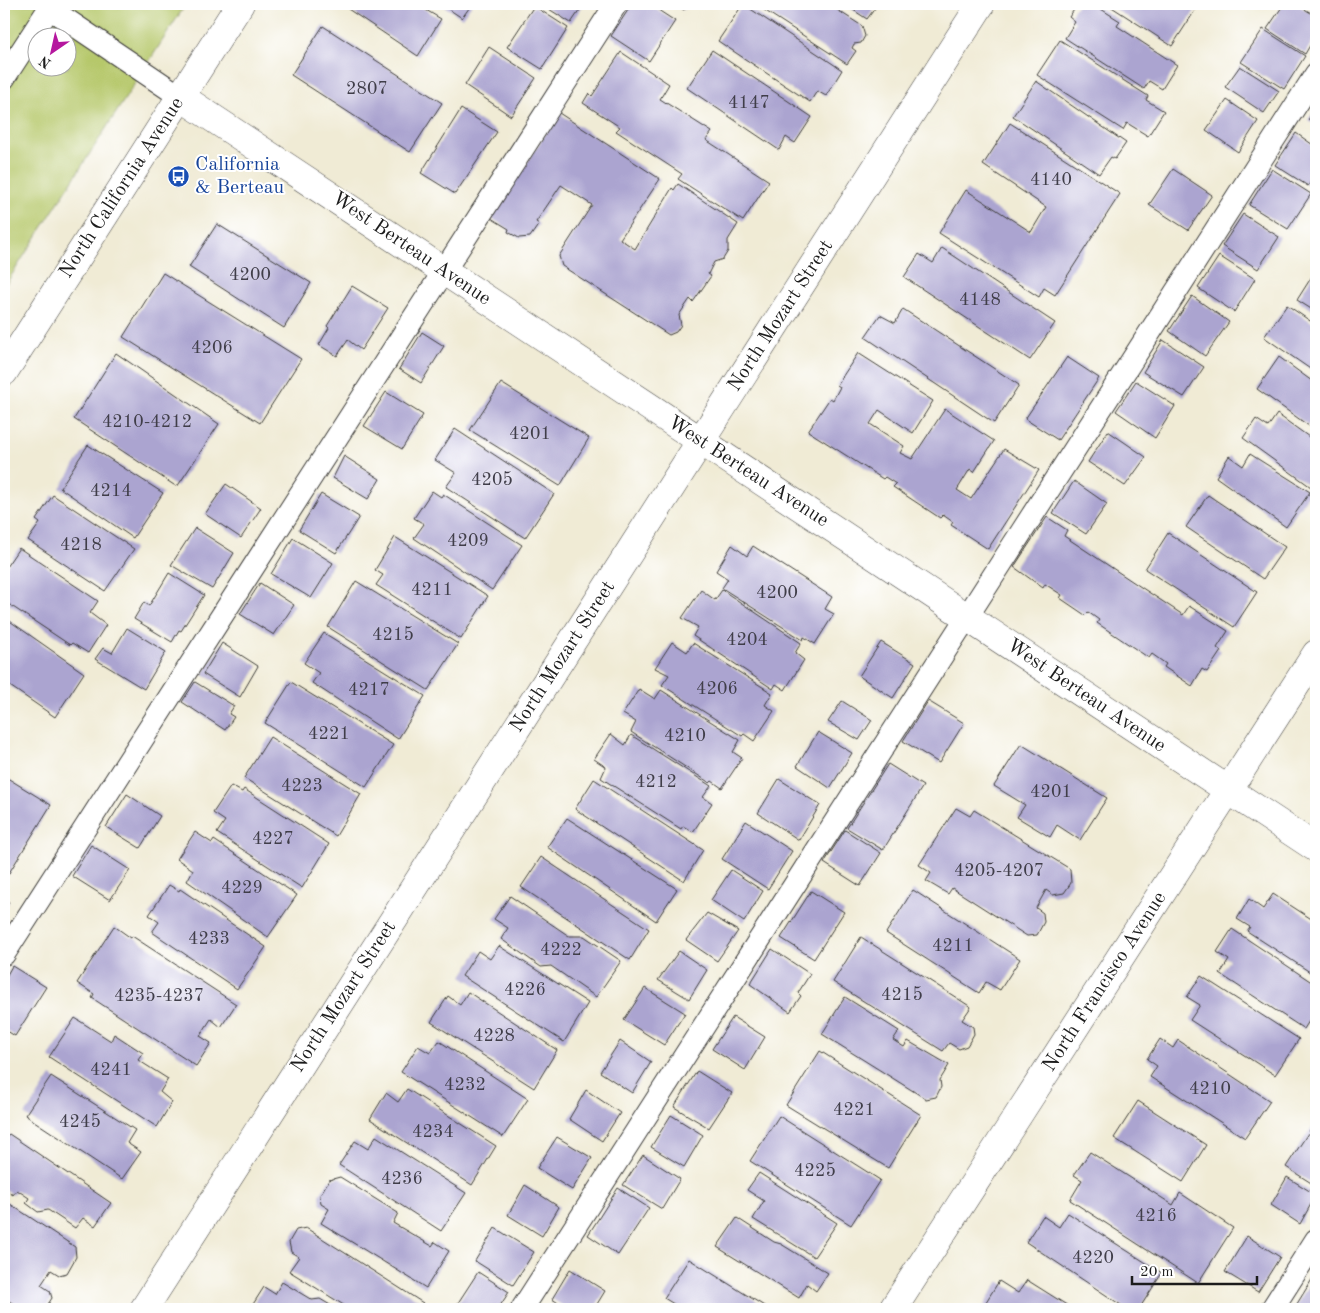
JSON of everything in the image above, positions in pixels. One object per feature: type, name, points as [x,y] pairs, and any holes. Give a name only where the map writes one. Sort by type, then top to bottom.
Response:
[{"type":"street","name":"North California Avenue","points":[[4,372],[240,4]]},
{"type":"street","name":"North Mozart Street","points":[[144,1309],[982,4]]},
{"type":"street","name":"West Berteau Avenue","points":[[181,97],[1316,848]]},
{"type":"street","name":"North Francisco Avenue","points":[[893,1309],[1316,654]]},
{"type":"lane","points":[[4,954],[616,4]]},
{"type":"lane","points":[[4,78],[50,6],[181,97]]},
{"type":"lane","points":[[522,1309],[1316,74]]},
{"type":"lane","points":[[1272,1309],[1316,1240]]},
{"type":"green space","points":[[4,4],[186,4],[4,287]]},
{"type":"building","points":[[343,4],[416,4],[441,19],[418,56]]},
{"type":"building","points":[[441,4],[472,4],[462,18]]},
{"type":"building","points":[[541,4],[584,4],[571,23]]},
{"type":"building","points":[[632,4],[649,4],[675,21],[649,61],[611,36]]},
{"type":"building","points":[[674,4],[688,4],[684,10]]},
{"type":"building","points":[[743,4],[842,70],[826,96],[817,91],[810,102],[718,41]]},
{"type":"building","points":[[764,4],[828,4],[862,26],[865,36],[861,43],[854,44],[852,48],[856,51],[847,64],[761,8]]},
{"type":"building","points":[[844,4],[878,4],[867,19]]},
{"type":"building","points":[[1078,4],[1093,4],[1120,21],[1117,26],[1177,65],[1162,89],[1149,81],[1144,89],[1065,38],[1075,22],[1069,17]]},
{"type":"building","points":[[1107,4],[1187,4],[1196,9],[1172,46]]},
{"type":"building","points":[[1284,4],[1296,4],[1316,16],[1316,35],[1305,54],[1267,29]]},
{"type":"building","points":[[534,6],[568,28],[542,69],[507,47]]},
{"type":"building","points":[[323,26],[442,103],[410,152],[291,75]]},
{"type":"building","points":[[1263,29],[1305,56],[1284,89],[1241,62]]},
{"type":"building","points":[[1060,40],[1148,96],[1146,100],[1164,111],[1148,136],[1127,123],[1123,130],[1037,75]]},
{"type":"building","points":[[489,47],[536,78],[511,116],[465,85]]},
{"type":"building","points":[[712,50],[812,117],[795,143],[786,137],[779,150],[687,88]]},
{"type":"building","points":[[621,52],[669,84],[660,99],[712,132],[706,140],[769,181],[743,221],[678,179],[682,174],[616,131],[620,127],[583,103],[589,93],[592,96]]},
{"type":"building","points":[[1240,66],[1279,91],[1264,113],[1225,87]]},
{"type":"building","points":[[1036,81],[1126,143],[1115,159],[1111,157],[1099,174],[1013,116]]},
{"type":"building","points":[[1227,100],[1258,121],[1238,152],[1206,130]]},
{"type":"building","points":[[1316,108],[1316,125],[1308,120]]},
{"type":"building","points":[[461,109],[497,132],[455,194],[421,173]]},
{"type":"building","points":[[559,113],[660,179],[620,239],[635,249],[672,188],[674,190],[678,184],[738,224],[728,240],[728,251],[723,259],[714,262],[708,274],[711,276],[693,302],[690,299],[679,315],[681,325],[676,332],[669,335],[562,266],[559,256],[592,205],[561,185],[536,222],[539,224],[530,237],[519,238],[508,232],[509,229],[491,218]]},
{"type":"building","points":[[1010,123],[1120,194],[1055,295],[1044,288],[1039,297],[939,233],[966,190],[1031,232],[1046,207],[983,165]]},
{"type":"building","points":[[1296,133],[1316,147],[1316,174],[1308,186],[1275,165]]},
{"type":"building","points":[[1173,169],[1212,195],[1188,230],[1149,205]]},
{"type":"building","points":[[1272,169],[1311,194],[1288,229],[1249,205]]},
{"type":"building","points":[[1243,214],[1279,237],[1258,269],[1222,246]]},
{"type":"building","points":[[217,224],[311,283],[284,328],[189,267]]},
{"type":"building","points":[[942,248],[1055,323],[1030,360],[904,277],[919,254],[933,263]]},
{"type":"building","points":[[1219,256],[1255,279],[1234,312],[1198,288]]},
{"type":"building","points":[[1316,270],[1316,312],[1297,300]]},
{"type":"building","points":[[163,273],[301,359],[260,423],[123,337]]},
{"type":"building","points":[[352,286],[388,308],[361,350],[348,340],[337,356],[319,345],[329,328],[327,326]]},
{"type":"building","points":[[1192,296],[1229,322],[1205,356],[1169,331]]},
{"type":"building","points":[[1287,305],[1316,325],[1316,373],[1264,337]]},
{"type":"building","points":[[903,309],[1019,385],[994,423],[865,337],[880,315],[895,323]]},
{"type":"building","points":[[422,332],[444,346],[421,383],[399,369]]},
{"type":"building","points":[[1163,340],[1204,367],[1184,397],[1143,372]]},
{"type":"building","points":[[116,353],[219,424],[177,487],[74,419]]},
{"type":"building","points":[[858,353],[933,401],[913,433],[879,410],[870,424],[904,446],[900,453],[912,459],[945,409],[994,441],[974,472],[970,469],[957,490],[971,499],[1004,449],[1039,470],[988,549],[951,525],[953,522],[943,515],[940,518],[893,487],[896,484],[885,477],[883,479],[808,431],[830,398],[833,400],[840,387],[837,385]]},
{"type":"building","points":[[1067,357],[1099,378],[1058,440],[1025,419]]},
{"type":"building","points":[[1279,357],[1316,384],[1316,431],[1257,389]]},
{"type":"building","points":[[1136,381],[1175,406],[1155,438],[1116,411]]},
{"type":"building","points":[[501,383],[589,438],[560,486],[470,430]]},
{"type":"building","points":[[386,392],[423,415],[402,449],[364,426]]},
{"type":"building","points":[[1277,414],[1316,442],[1316,480],[1311,487],[1243,438],[1256,419],[1268,427]]},
{"type":"building","points":[[455,429],[554,494],[525,538],[446,487],[456,473],[435,460]]},
{"type":"building","points":[[1108,431],[1146,457],[1125,486],[1088,462]]},
{"type":"building","points":[[88,445],[163,493],[133,538],[60,488]]},
{"type":"building","points":[[1250,454],[1310,492],[1286,527],[1216,477],[1229,456],[1243,466]]},
{"type":"building","points":[[344,456],[380,479],[368,499],[333,478]]},
{"type":"building","points":[[1074,481],[1107,504],[1086,534],[1053,513]]},
{"type":"building","points":[[226,484],[261,508],[241,538],[205,514]]},
{"type":"building","points":[[432,491],[441,497],[443,494],[522,545],[492,590],[414,538],[424,524],[414,518]]},
{"type":"building","points":[[321,494],[359,517],[336,553],[299,530]]},
{"type":"building","points":[[53,495],[134,549],[105,591],[28,540],[40,523],[36,520]]},
{"type":"building","points":[[1208,495],[1285,547],[1263,579],[1186,527]]},
{"type":"building","points":[[1047,517],[1067,530],[1064,536],[1183,615],[1189,606],[1228,631],[1217,648],[1221,651],[1207,672],[1202,669],[1192,686],[1164,667],[1166,664],[1152,654],[1149,658],[1097,623],[1099,620],[1088,612],[1085,615],[1060,598],[1062,595],[1045,584],[1043,588],[1014,567]]},
{"type":"building","points":[[195,528],[234,553],[212,589],[171,565]]},
{"type":"building","points":[[1168,533],[1257,592],[1234,627],[1145,569]]},
{"type":"building","points":[[395,537],[488,596],[461,639],[376,585],[383,575],[375,570]]},
{"type":"building","points":[[293,538],[333,563],[311,598],[271,574]]},
{"type":"building","points":[[732,545],[747,556],[753,546],[832,597],[825,609],[834,614],[815,644],[804,637],[803,640],[722,588],[728,579],[716,571]]},
{"type":"building","points":[[19,548],[98,601],[90,613],[106,625],[88,653],[72,643],[70,645],[4,601],[4,570]]},
{"type":"building","points":[[169,573],[204,595],[172,642],[134,619],[144,602],[149,606]]},
{"type":"building","points":[[356,581],[458,644],[428,690],[328,627]]},
{"type":"building","points":[[260,583],[294,605],[274,635],[240,614]]},
{"type":"building","points":[[701,590],[715,600],[722,590],[801,643],[795,653],[804,660],[785,690],[776,684],[773,689],[693,636],[698,627],[682,618]]},
{"type":"building","points":[[4,617],[84,673],[55,717],[4,682]]},
{"type":"building","points":[[127,628],[166,652],[144,689],[95,659],[103,648],[112,653]]},
{"type":"building","points":[[324,633],[425,696],[398,739],[312,683],[319,673],[304,663]]},
{"type":"building","points":[[672,642],[687,652],[693,643],[772,693],[765,705],[774,711],[754,741],[744,734],[742,736],[662,685],[669,675],[655,668]]},
{"type":"building","points":[[881,642],[915,663],[893,698],[859,676]]},
{"type":"building","points":[[222,643],[258,666],[240,697],[203,674]]},
{"type":"building","points":[[195,682],[234,706],[229,714],[234,717],[225,730],[182,702]]},
{"type":"building","points":[[291,682],[393,745],[366,787],[265,723]]},
{"type":"building","points":[[639,689],[655,699],[661,690],[740,740],[733,752],[742,758],[722,788],[712,781],[710,783],[631,732],[636,722],[623,714]]},
{"type":"building","points":[[842,701],[872,720],[859,740],[828,722]]},
{"type":"building","points":[[928,701],[964,723],[939,763],[903,741]]},
{"type":"building","points":[[818,732],[852,753],[830,788],[797,766]]},
{"type":"building","points":[[611,734],[625,745],[631,735],[711,786],[703,797],[712,803],[693,832],[683,826],[681,829],[601,778],[606,767],[594,759]]},
{"type":"building","points":[[270,737],[361,794],[336,836],[244,778]]},
{"type":"building","points":[[1021,744],[1107,798],[1080,840],[1057,825],[1050,837],[1017,817],[1025,805],[994,786]]},
{"type":"building","points":[[888,764],[923,786],[883,850],[847,828]]},
{"type":"building","points":[[4,776],[51,805],[4,881]]},
{"type":"building","points":[[594,779],[703,850],[684,881],[575,809]]},
{"type":"building","points":[[779,779],[820,805],[799,840],[758,813]]},
{"type":"building","points":[[231,786],[242,792],[244,789],[329,844],[302,888],[217,833],[225,821],[213,813]]},
{"type":"building","points":[[127,794],[160,816],[140,848],[106,827]]},
{"type":"building","points":[[956,808],[970,816],[974,810],[1070,869],[1071,883],[1064,893],[1053,895],[1046,890],[1036,908],[1043,913],[1044,922],[1037,935],[1027,936],[952,888],[948,894],[926,881],[931,873],[919,865]]},
{"type":"building","points":[[567,818],[677,889],[656,921],[547,847]]},
{"type":"building","points":[[746,821],[792,851],[768,889],[722,859]]},
{"type":"building","points":[[845,830],[881,853],[860,886],[824,863]]},
{"type":"building","points":[[195,832],[212,843],[214,840],[297,895],[268,937],[187,881],[193,870],[177,859]]},
{"type":"building","points":[[91,845],[130,870],[110,900],[72,876]]},
{"type":"building","points":[[541,857],[649,929],[630,960],[521,887]]},
{"type":"building","points":[[731,870],[763,891],[744,922],[711,900]]},
{"type":"building","points":[[169,885],[179,891],[180,889],[266,947],[237,989],[152,932],[159,922],[149,915]]},
{"type":"building","points":[[913,890],[1020,959],[1000,990],[986,982],[979,993],[886,933]]},
{"type":"building","points":[[811,891],[844,912],[814,959],[781,938]]},
{"type":"building","points":[[1273,894],[1316,922],[1316,976],[1247,931],[1250,927],[1237,919],[1249,899],[1263,909]]},
{"type":"building","points":[[510,896],[569,936],[584,936],[621,961],[596,997],[551,966],[541,967],[501,939],[508,928],[494,919]]},
{"type":"building","points":[[4,899],[9,902],[4,909]]},
{"type":"building","points":[[707,913],[738,931],[717,961],[686,940]]},
{"type":"building","points":[[114,926],[236,1004],[221,1027],[211,1019],[200,1036],[211,1043],[196,1066],[92,998],[94,994],[77,983]]},
{"type":"building","points":[[1232,929],[1316,985],[1316,1010],[1304,1029],[1220,974],[1229,960],[1217,952]]},
{"type":"building","points":[[861,937],[971,1007],[962,1020],[973,1027],[974,1034],[967,1046],[959,1049],[949,1043],[943,1051],[833,982]]},
{"type":"building","points":[[499,946],[588,1003],[564,1042],[462,976],[478,951],[490,959]]},
{"type":"building","points":[[772,949],[810,974],[798,993],[801,996],[790,1012],[750,984]]},
{"type":"building","points":[[679,951],[707,970],[689,999],[658,980]]},
{"type":"building","points":[[12,966],[46,987],[15,1036],[4,1029],[4,980]]},
{"type":"building","points":[[1201,976],[1299,1039],[1275,1075],[1190,1020],[1200,1005],[1187,997]]},
{"type":"building","points":[[645,988],[685,1013],[664,1045],[624,1020]]},
{"type":"building","points":[[468,992],[557,1050],[534,1088],[431,1022],[448,996],[460,1005]]},
{"type":"building","points":[[845,997],[899,1031],[893,1040],[904,1047],[908,1041],[949,1065],[940,1080],[941,1087],[936,1097],[926,1099],[822,1034]]},
{"type":"building","points":[[733,1017],[765,1037],[745,1070],[712,1049]]},
{"type":"building","points":[[75,1018],[111,1041],[114,1034],[143,1053],[138,1060],[168,1079],[160,1092],[172,1102],[157,1127],[49,1057]]},
{"type":"building","points":[[1160,1039],[1173,1048],[1178,1040],[1270,1101],[1245,1138],[1150,1077],[1157,1066],[1147,1059]]},
{"type":"building","points":[[439,1041],[528,1099],[503,1137],[401,1072],[418,1046],[430,1053]]},
{"type":"building","points":[[620,1041],[651,1062],[632,1093],[600,1072]]},
{"type":"building","points":[[820,1051],[921,1115],[888,1168],[786,1105]]},
{"type":"building","points":[[697,1071],[732,1093],[709,1128],[674,1107]]},
{"type":"building","points":[[51,1076],[135,1130],[127,1143],[141,1152],[122,1179],[25,1115]]},
{"type":"building","points":[[407,1089],[496,1146],[472,1185],[370,1119],[386,1093],[398,1102]]},
{"type":"building","points":[[586,1090],[620,1113],[602,1141],[569,1119]]},
{"type":"building","points":[[1138,1101],[1206,1145],[1183,1182],[1114,1138]]},
{"type":"building","points":[[671,1115],[703,1135],[684,1167],[651,1147]]},
{"type":"building","points":[[779,1116],[880,1180],[851,1225],[750,1161]]},
{"type":"building","points":[[1316,1121],[1316,1186],[1286,1167]]},
{"type":"building","points":[[9,1134],[111,1203],[95,1226],[83,1218],[75,1228],[48,1210],[38,1212],[26,1203],[29,1198],[17,1190],[13,1195],[4,1189],[4,1142]]},
{"type":"building","points":[[376,1136],[466,1193],[441,1231],[339,1165],[355,1141],[368,1149]]},
{"type":"building","points":[[557,1137],[592,1158],[572,1190],[537,1168]]},
{"type":"building","points":[[1090,1152],[1173,1205],[1180,1193],[1233,1228],[1198,1283],[1070,1200],[1082,1180],[1074,1175]]},
{"type":"building","points":[[643,1155],[680,1179],[662,1209],[623,1185]]},
{"type":"building","points":[[759,1173],[837,1223],[814,1257],[753,1219],[764,1201],[747,1190]]},
{"type":"building","points":[[340,1177],[398,1213],[393,1223],[432,1246],[435,1242],[449,1251],[426,1288],[321,1223],[329,1209],[321,1204],[320,1195],[329,1180]]},
{"type":"building","points":[[1287,1177],[1316,1195],[1300,1224],[1271,1205]]},
{"type":"building","points":[[525,1185],[559,1207],[542,1236],[508,1215]]},
{"type":"building","points":[[618,1188],[649,1208],[618,1255],[588,1235]]},
{"type":"building","points":[[4,1200],[75,1247],[76,1257],[67,1273],[59,1275],[51,1270],[41,1285],[50,1291],[52,1298],[45,1309],[22,1309],[4,1298]]},
{"type":"building","points":[[1068,1213],[1162,1273],[1139,1309],[1127,1309],[1026,1242],[1043,1216],[1059,1227]]},
{"type":"building","points":[[737,1218],[828,1273],[816,1291],[807,1284],[799,1298],[717,1247]]},
{"type":"building","points":[[306,1228],[423,1303],[419,1309],[350,1309],[289,1271],[299,1257],[291,1252],[289,1242],[296,1230]]},
{"type":"building","points":[[495,1228],[534,1252],[513,1285],[475,1261]]},
{"type":"building","points":[[1247,1236],[1280,1257],[1258,1292],[1225,1272]]},
{"type":"building","points":[[689,1259],[769,1309],[682,1309],[664,1298]]},
{"type":"building","points":[[570,1269],[605,1291],[594,1309],[568,1309],[552,1299]]},
{"type":"building","points":[[478,1272],[509,1292],[498,1309],[454,1309]]},
{"type":"building","points":[[1316,1273],[1316,1309],[1299,1309],[1295,1307]]},
{"type":"building","points":[[1027,1280],[1073,1309],[990,1309],[984,1305],[999,1281],[1018,1293]]},
{"type":"building","points":[[282,1282],[312,1300],[320,1299],[337,1309],[250,1309],[264,1287],[275,1294]]},
{"type":"place","name":"California & Berteau","points":[[179,176]]}]
